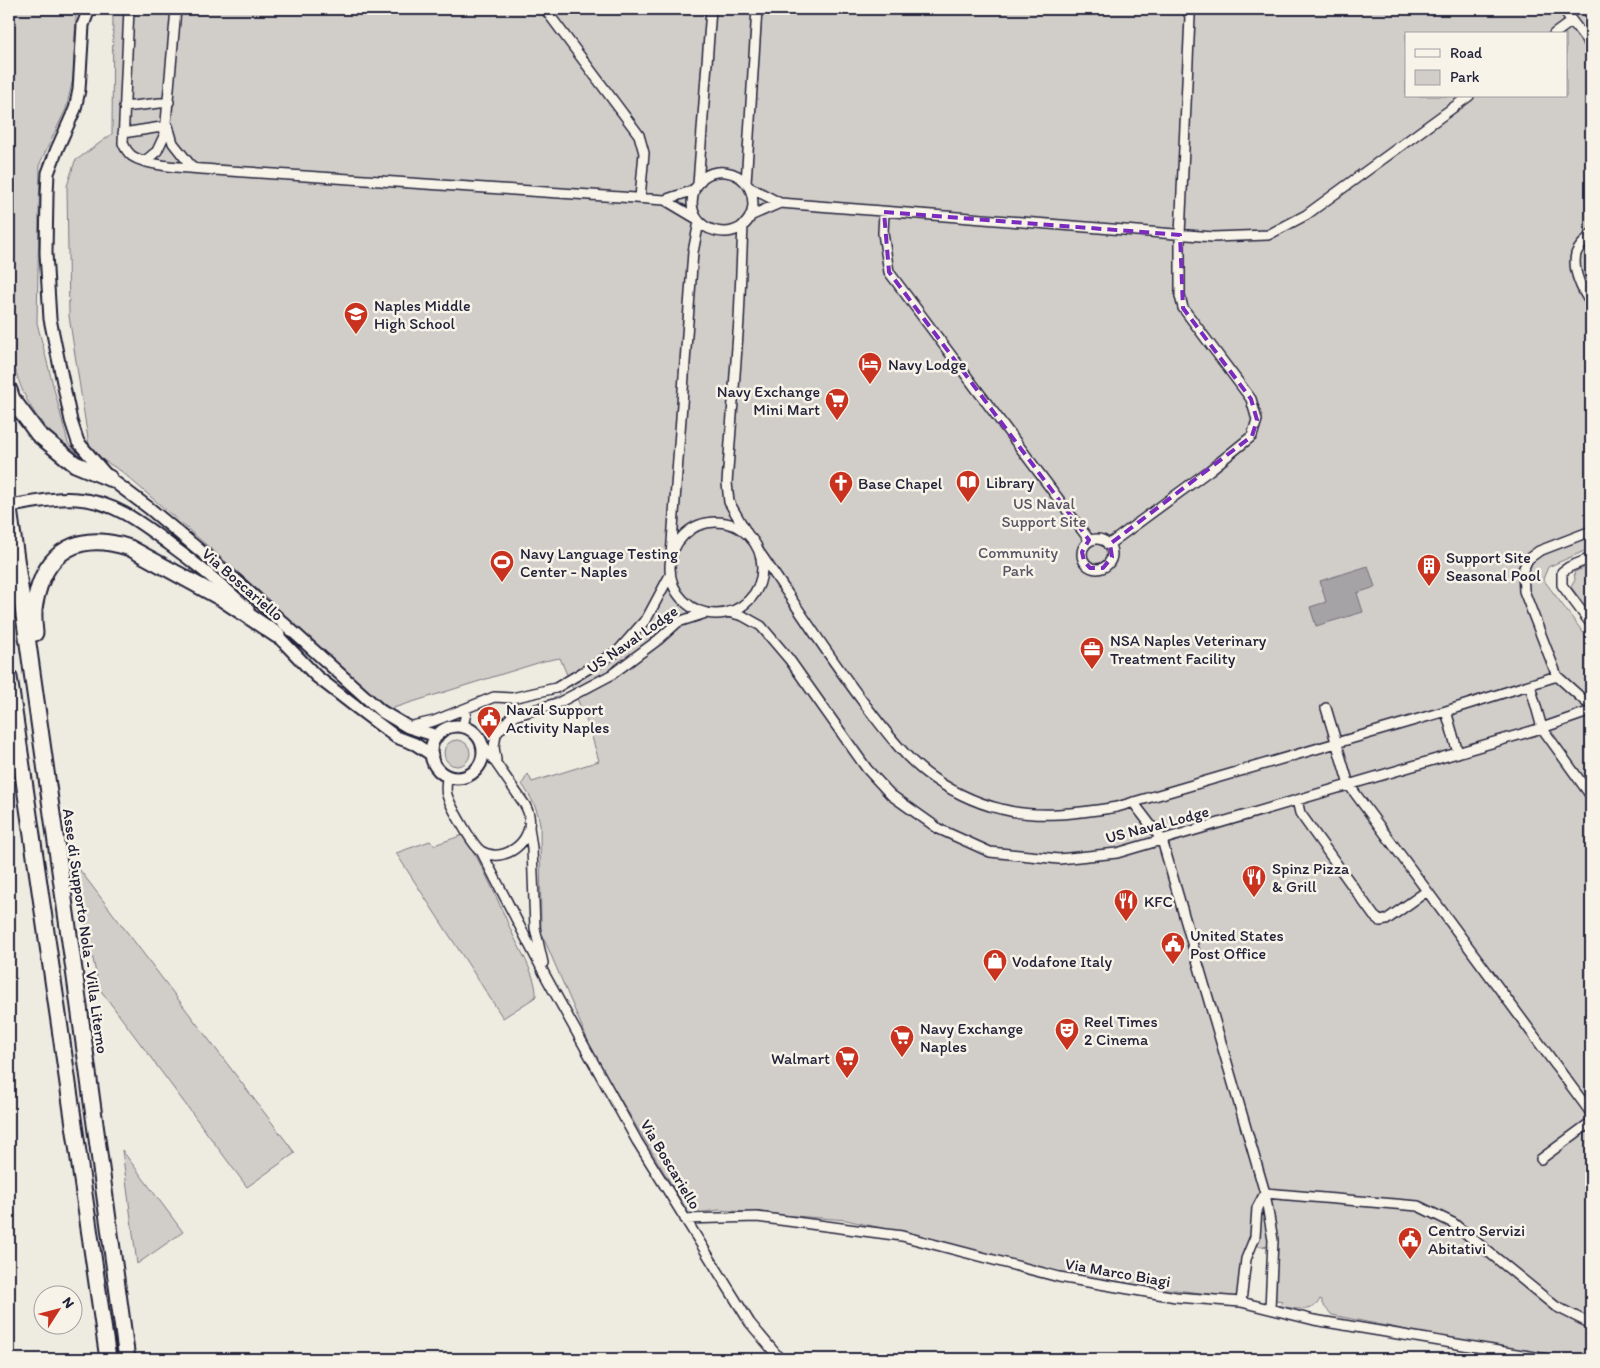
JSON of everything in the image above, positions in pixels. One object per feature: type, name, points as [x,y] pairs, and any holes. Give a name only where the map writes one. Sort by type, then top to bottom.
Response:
[{"type":"highway","points":[[9,390],[12,399],[38,434],[75,464],[109,478]]},
{"type":"highway","name":"Asse di Supporto Nola - Villa Literno","points":[[9,508],[127,1359]]},
{"type":"highway","points":[[38,717],[34,604],[41,580],[48,566],[59,555],[81,542],[108,542],[130,548],[223,600],[277,635]]},
{"type":"highway","points":[[9,677],[108,1359]]},
{"type":"street","name":"Via Boscariello","points":[[89,9],[83,25],[79,90],[75,109],[56,149],[48,173],[46,253],[50,319],[71,421],[78,442],[109,478],[149,508],[239,583],[381,711],[408,727],[437,736]]},
{"type":"street","points":[[129,9],[123,143],[126,150],[133,157],[152,164],[665,200],[715,232],[734,230],[743,225],[750,216],[753,202],[748,185],[758,9]]},
{"type":"street","points":[[146,161],[157,152],[162,143],[167,125],[176,9]]},
{"type":"street","points":[[545,9],[639,135],[644,152],[640,198]]},
{"type":"street","points":[[711,9],[697,186],[692,203],[698,220],[693,252],[671,556],[670,575],[674,588],[682,599],[693,608],[706,613],[728,612],[742,606],[752,596],[760,583],[762,568],[760,554]]},
{"type":"street","points":[[1108,545],[1210,470],[1252,436],[1257,420],[1251,399],[1183,308],[1180,296],[1180,235],[1190,17],[1187,9]]},
{"type":"street","points":[[1563,9],[1591,46]]},
{"type":"street","points":[[1557,32],[1572,21]]},
{"type":"street","points":[[665,200],[697,186],[704,177],[722,172],[740,177],[748,185],[780,203],[1180,235],[1213,237],[1268,235],[1306,215],[1466,98]]},
{"type":"street","points":[[124,107],[169,102]]},
{"type":"street","points":[[123,133],[167,125]]},
{"type":"street","points":[[167,125],[173,143],[192,167]]},
{"type":"street","points":[[750,216],[780,203]]},
{"type":"street","points":[[884,212],[883,233],[889,272],[1090,541]]},
{"type":"street","points":[[743,225],[739,320],[726,483],[729,502],[760,554],[840,673],[896,744],[926,773],[963,796],[1001,810],[1039,814],[1080,813],[1117,807],[1446,711],[1557,676]]},
{"type":"street","points":[[1591,234],[1577,252],[1575,262],[1584,294],[1591,303]]},
{"type":"street","name":"Via Boscariello","points":[[9,508],[46,501],[77,499],[100,503],[114,508],[133,519],[208,573],[277,635],[316,676],[396,737],[415,744],[432,754]]},
{"type":"street","points":[[671,556],[676,544],[685,533],[697,526],[710,522],[724,522],[737,527],[748,535]]},
{"type":"street","points":[[1591,531],[1528,558],[1523,570],[1524,591],[1557,676],[1586,702],[1591,704]]},
{"type":"street","points":[[1098,540],[1108,545],[1112,553],[1110,562],[1104,568],[1094,569],[1087,565],[1082,557],[1084,548],[1090,541],[1098,540]]},
{"type":"street","points":[[1591,558],[1562,572],[1562,585],[1591,624]]},
{"type":"street","name":"US Naval Lodge","points":[[408,727],[434,721],[494,697],[512,698],[556,688],[618,650],[647,618],[670,575]]},
{"type":"street","name":"US Naval Lodge","points":[[728,612],[743,616],[761,626],[789,659],[867,769],[891,795],[939,829],[990,852],[1059,859],[1116,853],[1542,728],[1591,711]]},
{"type":"street","name":"US Naval Lodge","points":[[496,760],[494,747],[496,734],[512,717],[560,702],[611,674],[658,640],[678,622],[706,613]]},
{"type":"street","points":[[1530,684],[1542,728],[1591,796]]},
{"type":"street","points":[[463,726],[467,708]]},
{"type":"street","points":[[1326,708],[1349,785],[1591,1113]]},
{"type":"street","points":[[1446,711],[1458,753]]},
{"type":"street","points":[[451,726],[463,726],[476,734],[482,743],[483,759],[474,773],[467,777],[459,778],[447,776],[437,768],[433,761],[432,744],[437,736],[451,726]]},
{"type":"street","name":"Via Boscariello","points":[[482,743],[496,760],[525,805],[529,816],[535,928],[546,978]]},
{"type":"street","name":"Via Boscariello","points":[[447,776],[446,794],[470,838],[480,851],[546,978],[637,1141],[750,1322],[780,1359]]},
{"type":"street","points":[[1297,800],[1300,813],[1374,916],[1380,921],[1386,920],[1427,891]]},
{"type":"street","points":[[1133,802],[1162,840],[1265,1192],[1273,1240],[1270,1309]]},
{"type":"street","points":[[480,851],[495,855],[510,853],[522,843],[529,827]]},
{"type":"street","points":[[1541,1159],[1591,1122]]},
{"type":"street","points":[[1241,1302],[1246,1259],[1255,1238],[1257,1208],[1265,1192]]},
{"type":"street","points":[[1265,1192],[1418,1206],[1453,1223],[1555,1306],[1591,1324]]},
{"type":"street","name":"Via Marco Biagi","points":[[685,1219],[757,1217],[902,1236],[1059,1277],[1176,1297],[1241,1302],[1314,1320],[1547,1359]]},
{"type":"highlighted area","points":[[884,212],[1180,235],[1183,308],[1251,399],[1257,420],[1252,436],[1110,544],[1112,557],[1103,568],[1090,568],[1084,561],[1082,552],[1089,540],[889,272]]},
{"type":"green space","points":[[9,9],[74,9],[76,17],[73,79],[66,109],[40,163],[37,323],[68,443],[83,461],[51,432],[34,411],[21,386],[13,360],[9,325]]},
{"type":"green space","name":"US Naval Support Site","points":[[113,9],[1582,9],[1591,21],[1591,548],[1548,567],[1543,579],[1591,643],[1591,1359],[1516,1352],[1332,1315],[1320,1299],[1317,1304],[1308,1309],[1280,1306],[1282,1301],[1270,1299],[1271,1247],[1250,1245],[1245,1298],[1149,1287],[1047,1271],[934,1240],[846,1220],[719,1210],[689,1214],[595,1057],[541,932],[540,825],[536,808],[522,784],[528,774],[532,782],[599,761],[589,727],[560,658],[544,661],[390,709],[317,648],[256,588],[121,471],[90,452],[69,316],[67,186],[75,161],[112,134]]},
{"type":"green space","points":[[1591,565],[1591,613],[1571,587],[1575,580],[1574,572]]},
{"type":"green space","points":[[457,740],[466,744],[470,753],[466,762],[457,766],[448,762],[444,753],[448,744]]},
{"type":"green space","points":[[463,835],[478,859],[490,884],[528,965],[536,989],[536,996],[534,998],[503,1018],[396,853],[430,841],[434,845]]},
{"type":"green space","points":[[73,861],[295,1153],[247,1187],[99,988]]},
{"type":"green space","points":[[122,1150],[183,1232],[137,1264]]},
{"type":"shaded area","points":[[1368,566],[1375,587],[1357,593],[1363,612],[1316,626],[1310,607],[1326,602],[1320,581]]},
{"type":"place","name":"Naples Middle High School","points":[[356,335]]},
{"type":"place","name":"Navy Lodge","points":[[870,385]]},
{"type":"place","name":"Navy Exchange Mini Mart","points":[[837,421]]},
{"type":"place","name":"Library","points":[[968,503]]},
{"type":"place","name":"Base Chapel","points":[[841,504]]},
{"type":"place","name":"Navy Language Testing Center - Naples","points":[[502,583]]},
{"type":"place","name":"Support Site Seasonal Pool","points":[[1429,587]]},
{"type":"place","name":"NSA Naples Veterinary Treatment Facility","points":[[1092,670]]},
{"type":"place","name":"Naval Support Activity Naples","points":[[489,739]]},
{"type":"place","name":"Spinz Pizza & Grill","points":[[1254,898]]},
{"type":"place","name":"KFC","points":[[1126,922]]},
{"type":"place","name":"United States Post Office","points":[[1173,965]]},
{"type":"place","name":"Vodafone Italy","points":[[995,982]]},
{"type":"place","name":"Reel Times 2 Cinema","points":[[1067,1051]]},
{"type":"place","name":"Navy Exchange Naples","points":[[902,1058]]},
{"type":"place","name":"Walmart","points":[[847,1079]]},
{"type":"place","name":"Centro Servizi Abitativi","points":[[1410,1260]]},
{"type":"park label","name":"Community Park","points":[[1018,561]]}]
